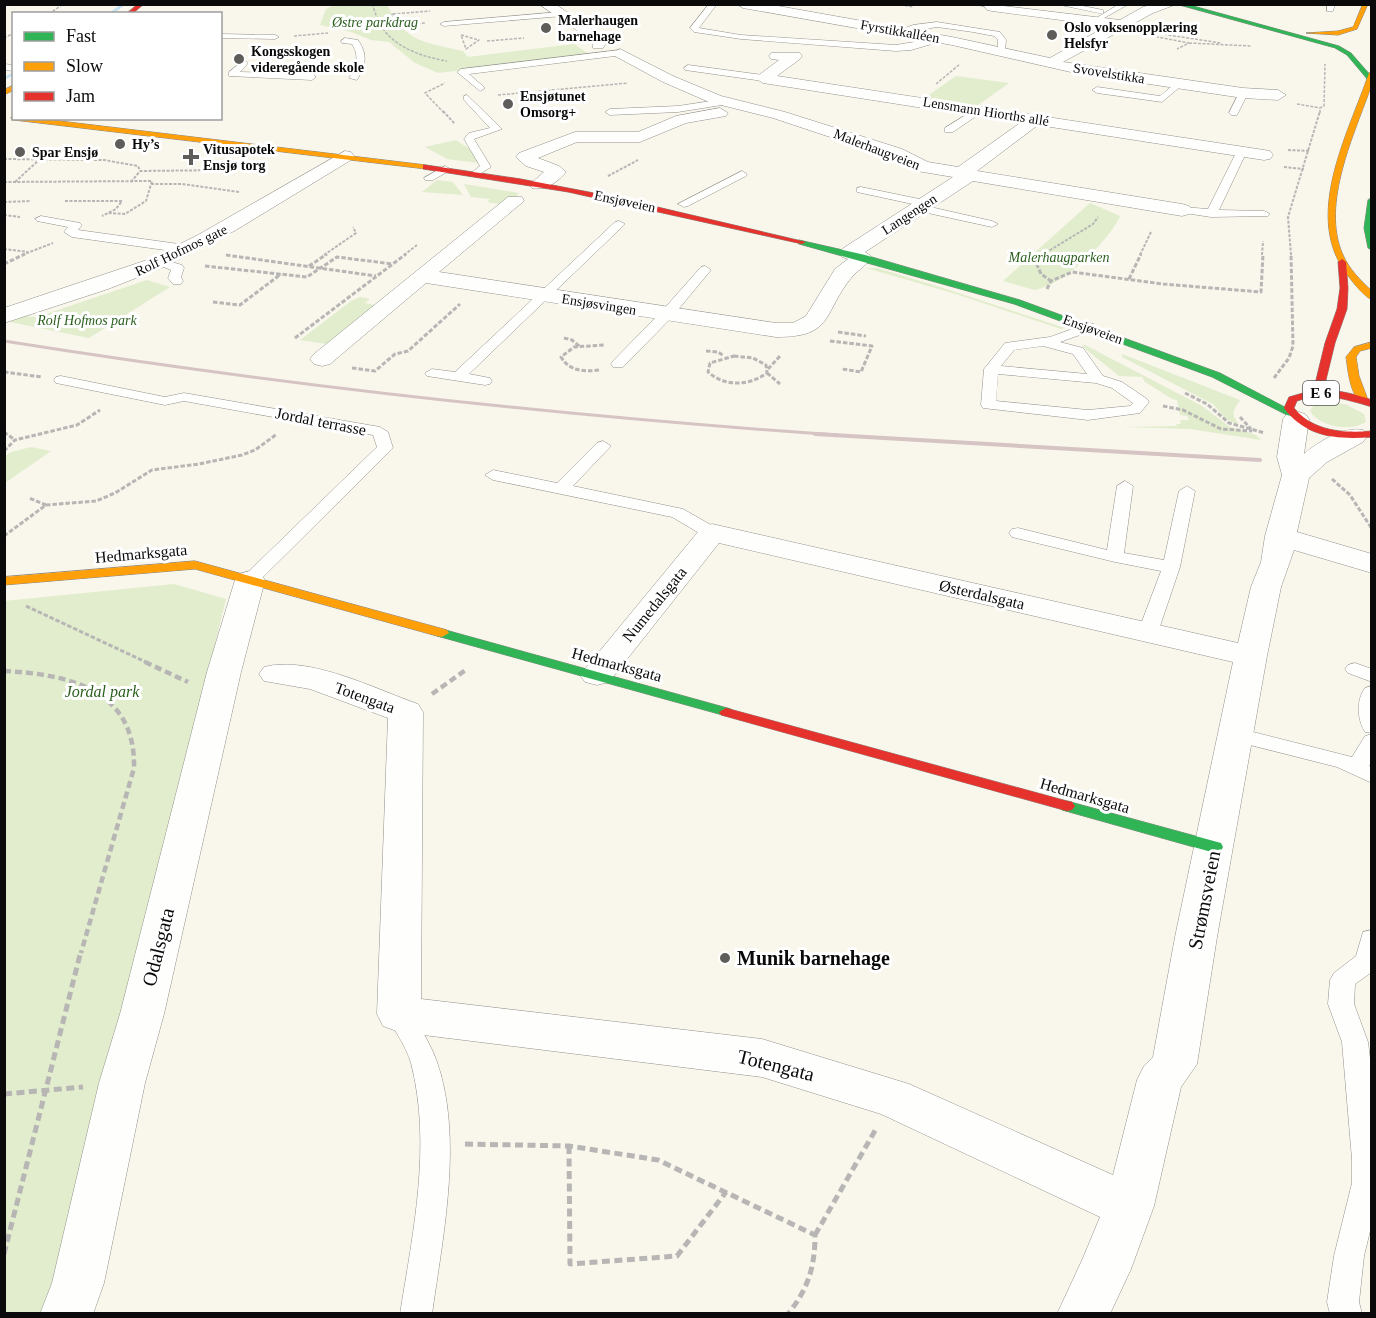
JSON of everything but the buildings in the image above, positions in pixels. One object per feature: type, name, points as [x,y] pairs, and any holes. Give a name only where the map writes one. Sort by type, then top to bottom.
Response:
[{"type":"main road","points":[[1275,29],[1343,32],[1358,26],[1366,4]]},
{"type":"main road","points":[[1182,6],[1337,47],[1349,54],[1371,76]]},
{"type":"main road","points":[[1358,26],[1367,40]]},
{"type":"main road","name":"E 6","points":[[1371,76],[1356,116],[1332,199],[1330,225],[1334,245],[1342,262],[1371,297]]},
{"type":"main road","name":"Ensjøveien","points":[[31,120],[445,169],[539,184],[639,204],[856,255],[1017,302],[1216,375],[1295,409]]},
{"type":"main road","points":[[1371,200],[1368,228],[1371,248]]},
{"type":"main road","name":"E 6","points":[[1342,262],[1344,288],[1342,309],[1330,343],[1320,384],[1314,393],[1295,409],[1316,429],[1363,435]]},
{"type":"main road","name":"E 6","points":[[1367,402],[1357,389],[1352,356],[1356,350],[1371,345]]},
{"type":"main road","name":"Ensjøveien","points":[[1216,375],[1295,409]]},
{"type":"main road","name":"E 6","points":[[1314,393],[1338,394],[1367,402]]},
{"type":"main road","name":"Hedmarksgata","points":[[4,582],[195,565],[1215,847]]},
{"type":"street","name":"Fyrstikkalléen","points":[[743,4],[776,7],[1056,62]]},
{"type":"street","points":[[986,6],[1098,16],[1123,24]]},
{"type":"street","name":"Svovelstikka","points":[[1182,6],[1165,6],[1148,10],[1057,58],[1056,62],[1075,69],[1175,86],[1278,95]]},
{"type":"street","points":[[553,10],[599,40],[598,45]]},
{"type":"street","name":"Malerhaugveien","points":[[620,54],[723,107],[778,114],[896,153],[923,167],[1182,210]]},
{"type":"street","points":[[763,78],[795,57],[776,56]]},
{"type":"street","name":"Lensmann Hiorths allé","points":[[763,78],[1264,155]]},
{"type":"street","points":[[539,184],[557,172],[552,168],[532,164],[525,157],[575,137],[640,137],[682,119],[723,107]]},
{"type":"street","name":"Langengen","points":[[856,255],[1036,119]]},
{"type":"street","name":"Rolf Hofmos gate","points":[[4,316],[102,285],[173,259],[345,156]]},
{"type":"street","points":[[322,359],[515,201]]},
{"type":"street","name":"Ensjøsvingen","points":[[421,276],[776,330],[797,330],[814,321],[856,255]]},
{"type":"street","name":"Strømsveien","points":[[1083,1314],[1105,1269],[1129,1206],[1160,1080],[1174,1064],[1196,937],[1251,656],[1280,536],[1311,475],[1290,457],[1295,409]]},
{"type":"street","points":[[1311,475],[1318,456],[1363,435]]},
{"type":"street","name":"Østerdalsgata","points":[[712,533],[1251,656]]},
{"type":"street","name":"Numedalsgata","points":[[597,675],[712,533]]},
{"type":"street","points":[[1280,536],[1371,564]]},
{"type":"street","name":"Odalsgata","points":[[66,1314],[78,1283],[122,1083],[142,1014],[218,697],[250,580]]},
{"type":"street","name":"Totengata","points":[[276,674],[316,679],[406,712],[399,1014],[762,1058],[893,1098],[1129,1206]]},
{"type":"lane","points":[[714,4],[694,28],[741,37],[896,48],[945,39]]},
{"type":"lane","points":[[1059,4],[1098,16],[1126,4]]},
{"type":"lane","points":[[493,11],[499,16],[553,10]]},
{"type":"lane","points":[[444,24],[553,10]]},
{"type":"lane","points":[[901,31],[922,24],[934,24],[997,34],[1002,40],[1001,51]]},
{"type":"lane","points":[[222,36],[275,37]]},
{"type":"lane","points":[[345,41],[355,42],[360,49],[362,63],[354,78]]},
{"type":"lane","points":[[480,88],[461,72],[620,54]]},
{"type":"lane","points":[[244,63],[232,74],[312,77]]},
{"type":"lane","points":[[268,75],[280,63]]},
{"type":"lane","points":[[688,68],[763,78]]},
{"type":"lane","points":[[1111,81],[1175,86]]},
{"type":"lane","points":[[1097,90],[1162,99],[1175,86]]},
{"type":"lane","points":[[1234,113],[1243,93]]},
{"type":"lane","points":[[467,98],[497,129],[472,135],[470,139],[486,167],[475,174]]},
{"type":"lane","points":[[610,112],[723,107]]},
{"type":"lane","points":[[949,130],[980,110]]},
{"type":"lane","points":[[1211,214],[1242,151]]},
{"type":"lane","points":[[429,178],[445,169]]},
{"type":"lane","points":[[684,204],[742,174]]},
{"type":"lane","points":[[861,190],[992,224]]},
{"type":"lane","points":[[1182,210],[1211,214],[1264,214]]},
{"type":"lane","points":[[41,219],[76,225],[70,232],[173,259],[179,270],[174,278],[177,282]]},
{"type":"lane","points":[[458,377],[619,224]]},
{"type":"lane","points":[[618,364],[667,314],[705,270]]},
{"type":"lane","points":[[991,369],[1098,379],[1117,385],[1142,402],[1135,410],[1088,415],[988,405],[991,369],[1010,346],[1046,343],[1071,336],[1089,327]]},
{"type":"lane","points":[[1046,343],[1078,351],[1098,379]]},
{"type":"lane","points":[[432,374],[485,381]]},
{"type":"lane","name":"Jordal terrasse","points":[[61,380],[165,401],[184,397],[380,432],[385,448],[250,580]]},
{"type":"lane","points":[[561,489],[603,447]]},
{"type":"lane","points":[[493,475],[677,513],[712,533]]},
{"type":"lane","points":[[1114,557],[1125,486]]},
{"type":"lane","points":[[1148,632],[1171,567],[1187,491]]},
{"type":"lane","points":[[1018,533],[1114,557],[1171,567]]},
{"type":"lane","points":[[1371,692],[1368,719],[1371,727]]},
{"type":"lane","points":[[1237,735],[1327,757],[1365,772],[1371,741]]},
{"type":"lane","points":[[1346,1314],[1343,1302],[1349,1256],[1366,1183],[1366,1159],[1355,1042],[1341,1004],[1343,980],[1364,966],[1369,956],[1371,939]]},
{"type":"lane","name":"Totengata","points":[[399,1014],[424,1061],[436,1143],[427,1239],[416,1314]]},
{"type":"path","points":[[372,4],[377,22],[381,27]]},
{"type":"path","points":[[357,27],[377,22],[393,14],[419,12]]},
{"type":"path","points":[[393,14],[402,25]]},
{"type":"path","points":[[1140,31],[1228,45]]},
{"type":"path","points":[[1147,35],[1189,43],[1255,46]]},
{"type":"path","points":[[1164,38],[1171,36]]},
{"type":"path","points":[[496,42],[519,39]]},
{"type":"path","points":[[1177,49],[1189,43]]},
{"type":"path","points":[[1272,381],[1289,358],[1293,346],[1293,282],[1288,217],[1320,117],[1320,108],[1324,106],[1325,62]]},
{"type":"path","points":[[467,98],[668,79]]},
{"type":"path","points":[[444,84],[425,93],[461,131],[472,135]]},
{"type":"path","points":[[15,182],[41,158]]},
{"type":"path","points":[[4,159],[104,160],[138,166],[141,171]]},
{"type":"path","points":[[131,182],[141,171],[226,170]]},
{"type":"path","points":[[4,182],[152,181],[146,201],[124,214],[107,213]]},
{"type":"path","points":[[151,184],[182,184],[247,193]]},
{"type":"path","points":[[1098,216],[1093,224],[1041,256],[1037,265],[1041,274],[1051,281],[1072,272],[1215,290],[1261,292],[1263,241]]},
{"type":"path","points":[[308,266],[356,233],[353,227]]},
{"type":"path","points":[[1129,279],[1151,232]]},
{"type":"path","points":[[295,338],[421,243]]},
{"type":"path","points":[[5,249],[28,252]]},
{"type":"path","points":[[218,253],[377,276]]},
{"type":"path","points":[[173,259],[182,263],[308,277],[337,257],[393,264]]},
{"type":"path","points":[[213,302],[240,304],[282,274]]},
{"type":"path","points":[[346,367],[375,371],[395,354],[408,351],[464,300]]},
{"type":"path","points":[[564,338],[572,339],[579,346]]},
{"type":"path","points":[[827,340],[872,346],[861,372],[842,369]]},
{"type":"path","points":[[613,345],[579,346],[562,354],[562,361],[567,366],[584,371],[593,371],[618,364]]},
{"type":"path","points":[[706,351],[718,352],[724,357]]},
{"type":"path","points":[[780,356],[768,371],[756,380],[747,382],[718,379],[708,372],[707,367],[710,363],[724,357],[738,354],[761,361],[768,371],[780,384]]},
{"type":"path","points":[[4,372],[61,380]]},
{"type":"path","points":[[4,451],[15,440],[77,425],[126,393]]},
{"type":"path","points":[[1142,402],[1183,410],[1221,429],[1253,431]]},
{"type":"path","points":[[29,498],[46,505],[96,501],[115,493],[152,470],[199,464],[255,450],[303,417]]},
{"type":"path","points":[[4,432],[15,440]]},
{"type":"path","points":[[1311,475],[1338,482],[1350,495],[1371,529]]},
{"type":"path","points":[[4,536],[46,505]]},
{"type":"path","points":[[21,603],[218,697]]},
{"type":"path","points":[[406,712],[497,648]]},
{"type":"path","points":[[4,671],[24,671],[56,677],[101,695],[117,708],[127,724],[134,745],[134,768],[85,936],[4,1254]]},
{"type":"path","points":[[4,1094],[122,1083]]},
{"type":"path","points":[[788,1314],[802,1298],[815,1266],[815,1235],[893,1098]]},
{"type":"path","points":[[436,1143],[569,1146],[658,1160],[815,1235]]},
{"type":"path","points":[[569,1146],[570,1264],[677,1256],[726,1192]]},
{"type":"green space","name":"Østre parkdrag","points":[[335,5],[387,5],[394,18],[409,34],[427,43],[463,51],[468,57],[574,44],[592,56],[438,73],[415,63],[389,42],[371,40],[351,32],[320,25],[326,9]]},
{"type":"green space","points":[[956,76],[1009,83],[977,106],[926,97]]},
{"type":"green space","points":[[456,140],[471,150],[478,163],[447,159],[425,147]]},
{"type":"green space","points":[[437,180],[453,182],[463,195],[422,192]]},
{"type":"green space","points":[[464,184],[519,193],[515,198],[508,197],[499,204],[487,202],[490,199],[471,197]]},
{"type":"green space","name":"Malerhaugparken","points":[[1090,203],[1120,216],[1106,237],[1084,260],[1046,287],[1034,290],[1003,281]]},
{"type":"green space","points":[[866,268],[877,268],[937,286],[1065,328],[1061,329],[956,294]]},
{"type":"green space","name":"Rolf Hofmos park","points":[[147,280],[170,287],[89,338],[10,322],[24,316],[37,317]]},
{"type":"green space","points":[[360,297],[370,299],[365,303],[375,305],[326,344],[300,340],[351,301]]},
{"type":"green space","points":[[1085,345],[1202,406],[1230,427],[1256,435],[1261,440],[1190,429],[1122,427],[1177,426],[1176,424],[1181,424],[1180,420],[1189,420],[1187,416],[1180,415],[1177,400],[1145,382],[1142,377],[1119,376],[1082,346]]},
{"type":"green space","points":[[1122,354],[1240,400],[1234,414],[1238,423],[1225,418],[1213,404],[1122,357]]},
{"type":"green space","points":[[1320,403],[1345,404],[1364,414],[1366,422],[1352,427],[1328,424],[1310,411],[1313,406]]},
{"type":"green space","points":[[31,447],[51,451],[5,483],[5,456],[11,452]]},
{"type":"green space","name":"Jordal park","points":[[174,584],[226,599],[57,1290],[48,1313],[5,1313],[4,601]]},
{"type":"waterway","points":[[113,12],[124,4]]},
{"type":"waterway","points":[[198,4],[338,5]]},
{"type":"waterway","points":[[4,79],[12,74]]},
{"type":"railway","points":[[4,341],[212,372],[524,409],[838,435]]},
{"type":"railway","points":[[815,434],[1260,460]]},
{"type":"traffic: fast","points":[[1178,4],[1337,47],[1349,54],[1370,79]]},
{"type":"traffic: fast","points":[[1372,200],[1368,228],[1372,248]]},
{"type":"traffic: fast","points":[[802,242],[1017,302],[1216,375],[1291,413]]},
{"type":"traffic: fast","points":[[442,633],[726,712]]},
{"type":"traffic: fast","points":[[1067,806],[1215,847]]},
{"type":"traffic: slow","points":[[1309,33],[1338,33],[1355,28],[1366,4]]},
{"type":"traffic: slow","points":[[1372,73],[1341,164],[1332,213],[1332,235],[1338,254],[1349,272],[1372,297]]},
{"type":"traffic: slow","points":[[4,93],[12,88]]},
{"type":"traffic: slow","points":[[31,120],[426,167]]},
{"type":"traffic: slow","points":[[1363,400],[1354,376],[1351,357],[1357,349],[1372,345]]},
{"type":"traffic: slow","points":[[4,581],[195,565],[442,633]]},
{"type":"traffic: jam","points":[[131,12],[142,4]]},
{"type":"traffic: jam","points":[[426,167],[568,189],[802,242]]},
{"type":"traffic: jam","points":[[1314,393],[1320,384],[1330,343],[1342,309],[1344,288],[1342,262]]},
{"type":"traffic: jam","points":[[1372,404],[1352,397],[1323,393],[1293,399],[1289,408],[1296,417],[1315,429],[1337,434],[1372,434]]},
{"type":"traffic: jam","points":[[726,712],[1067,806]]},
{"type":"place","name":"Malerhaugen barnehage","points":[[546,28]]},
{"type":"place","name":"Oslo voksenopplæring Helsfyr","points":[[1052,35]]},
{"type":"place","name":"Kongsskogen videregående skole","points":[[239,59]]},
{"type":"place","name":"Ensjøtunet Omsorg+","points":[[508,104]]},
{"type":"place","name":"Hy’s","points":[[120,144]]},
{"type":"place","name":"Spar Ensjø","points":[[20,152]]},
{"type":"place","name":"Vitusapotek Ensjø torg","points":[[191,157]]},
{"type":"place","name":"Munik barnehage","points":[[725,958]]}]
